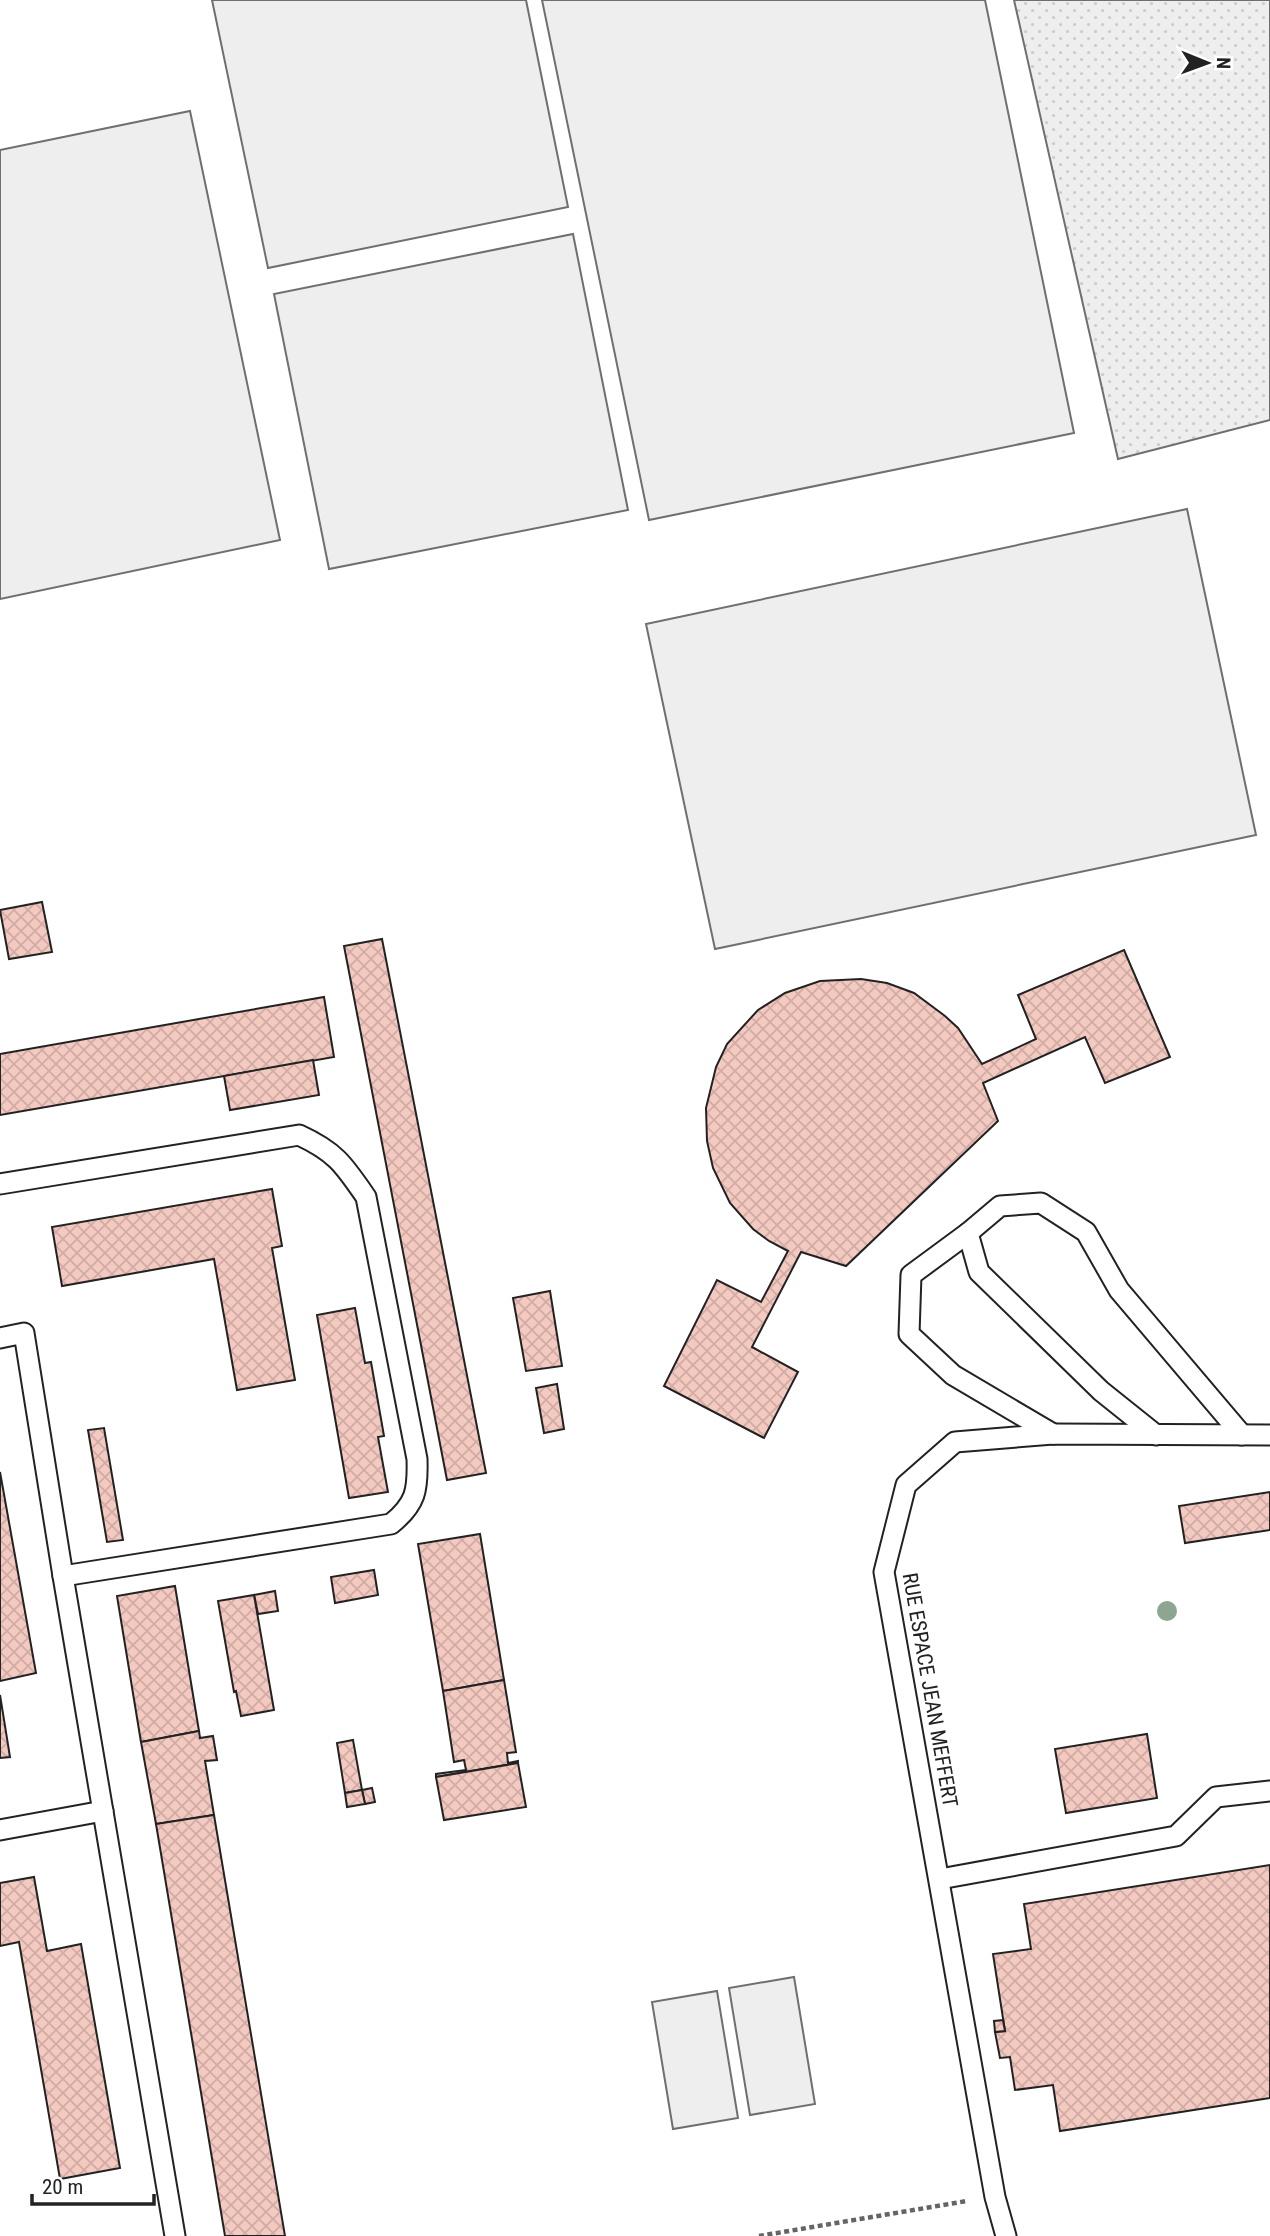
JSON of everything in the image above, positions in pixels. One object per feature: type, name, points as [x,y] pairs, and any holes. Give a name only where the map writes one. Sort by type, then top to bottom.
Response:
[{"type":"lane","points":[[0,1184],[299,1135],[324,1146],[345,1166],[366,1197],[417,1458],[418,1483],[407,1511],[391,1524],[63,1576]]},
{"type":"lane","points":[[1052,1434],[953,1375],[909,1334],[911,1275],[1000,1206],[1041,1203],[1086,1232],[1119,1290],[1242,1435]]},
{"type":"lane","points":[[968,1233],[979,1272],[1101,1391],[1156,1435]]},
{"type":"lane","points":[[0,1338],[24,1334],[175,2236]]},
{"type":"lane","name":"RUE ESPACE JEAN MEFFERT","points":[[1006,2236],[995,2197],[884,1572],[906,1485],[955,1442],[1052,1434],[1270,1435]]},
{"type":"lane","points":[[940,1879],[1177,1836],[1216,1797],[1270,1791]]},
{"type":"lane","points":[[0,1830],[103,1811]]},
{"type":"path","points":[[759,2236],[995,2197]]},
{"type":"shaded area","points":[[212,0],[526,0],[568,207],[268,268]]},
{"type":"shaded area","points":[[542,0],[985,0],[1074,433],[649,520]]},
{"type":"shaded area","points":[[1014,0],[1270,0],[1270,420],[1118,459]]},
{"type":"shaded area","points":[[190,111],[280,540],[0,599],[0,150]]},
{"type":"shaded area","points":[[573,234],[628,510],[329,569],[274,294]]},
{"type":"shaded area","points":[[1187,509],[1256,835],[715,949],[646,624]]},
{"type":"shaded area","points":[[794,1977],[815,2104],[750,2115],[729,1988]]},
{"type":"shaded area","points":[[717,1991],[738,2118],[673,2129],[652,2002]]},
{"type":"building","points":[[42,902],[52,952],[9,959],[0,910]]},
{"type":"building","points":[[382,939],[486,1473],[447,1480],[344,946]]},
{"type":"building","points":[[1124,950],[1170,1057],[1105,1083],[1085,1037],[983,1083],[998,1121],[846,1266],[801,1252],[752,1347],[798,1372],[764,1438],[664,1386],[717,1280],[761,1302],[788,1251],[753,1229],[730,1203],[713,1168],[707,1141],[706,1108],[716,1067],[727,1044],[758,1010],[785,993],[820,981],[861,979],[887,983],[914,993],[945,1016],[958,1028],[982,1064],[1036,1039],[1018,995]]},
{"type":"building","points":[[324,997],[334,1057],[0,1115],[0,1054]]},
{"type":"building","points":[[313,1060],[319,1095],[230,1110],[224,1076]]},
{"type":"building","points":[[272,1189],[282,1246],[272,1248],[295,1380],[237,1390],[214,1259],[62,1286],[52,1227]]},
{"type":"building","points":[[550,1291],[562,1366],[526,1371],[513,1298]]},
{"type":"building","points":[[355,1308],[365,1363],[371,1362],[384,1436],[378,1437],[388,1492],[349,1498],[317,1315]]},
{"type":"building","points":[[557,1384],[564,1429],[544,1433],[536,1388]]},
{"type":"building","points":[[104,1428],[123,1540],[107,1542],[88,1430]]},
{"type":"building","points":[[0,1472],[36,1673],[0,1681]]},
{"type":"building","points":[[1270,1492],[1270,1530],[1185,1543],[1179,1506]]},
{"type":"building","points":[[480,1534],[504,1680],[443,1691],[418,1544]]},
{"type":"building","points":[[374,1570],[378,1595],[335,1603],[331,1577]]},
{"type":"building","points":[[175,1586],[199,1731],[141,1742],[117,1596]]},
{"type":"building","points":[[275,1591],[278,1611],[258,1614],[254,1595]]},
{"type":"building","points":[[254,1595],[274,1710],[241,1716],[236,1691],[234,1692],[218,1601]]},
{"type":"building","points":[[504,1680],[516,1752],[507,1753],[508,1763],[518,1763],[436,1777],[436,1774],[466,1770],[464,1760],[454,1762],[443,1691]]},
{"type":"building","points":[[0,1695],[10,1757],[0,1758]]},
{"type":"building","points":[[199,1731],[200,1738],[213,1736],[217,1760],[205,1761],[214,1815],[156,1824],[141,1742]]},
{"type":"building","points":[[1147,1734],[1157,1798],[1066,1813],[1055,1749]]},
{"type":"building","points":[[353,1740],[362,1790],[345,1793],[337,1743]]},
{"type":"building","points":[[518,1763],[526,1807],[444,1820],[436,1777]]},
{"type":"building","points":[[372,1788],[375,1802],[365,1804],[362,1790]]},
{"type":"building","points":[[362,1790],[365,1804],[347,1807],[345,1793]]},
{"type":"building","points":[[214,1815],[285,2236],[225,2236],[156,1824]]},
{"type":"building","points":[[1270,1865],[1270,2098],[1060,2131],[1053,2085],[1015,2090],[1010,2057],[1000,2058],[995,2032],[1005,2031],[993,1954],[1031,1949],[1024,1904]]},
{"type":"building","points":[[34,1877],[47,1951],[81,1944],[120,2168],[60,2179],[19,1942],[0,1946],[0,1883]]},
{"type":"building","points":[[1003,2020],[1005,2031],[995,2032],[994,2021]]}]
